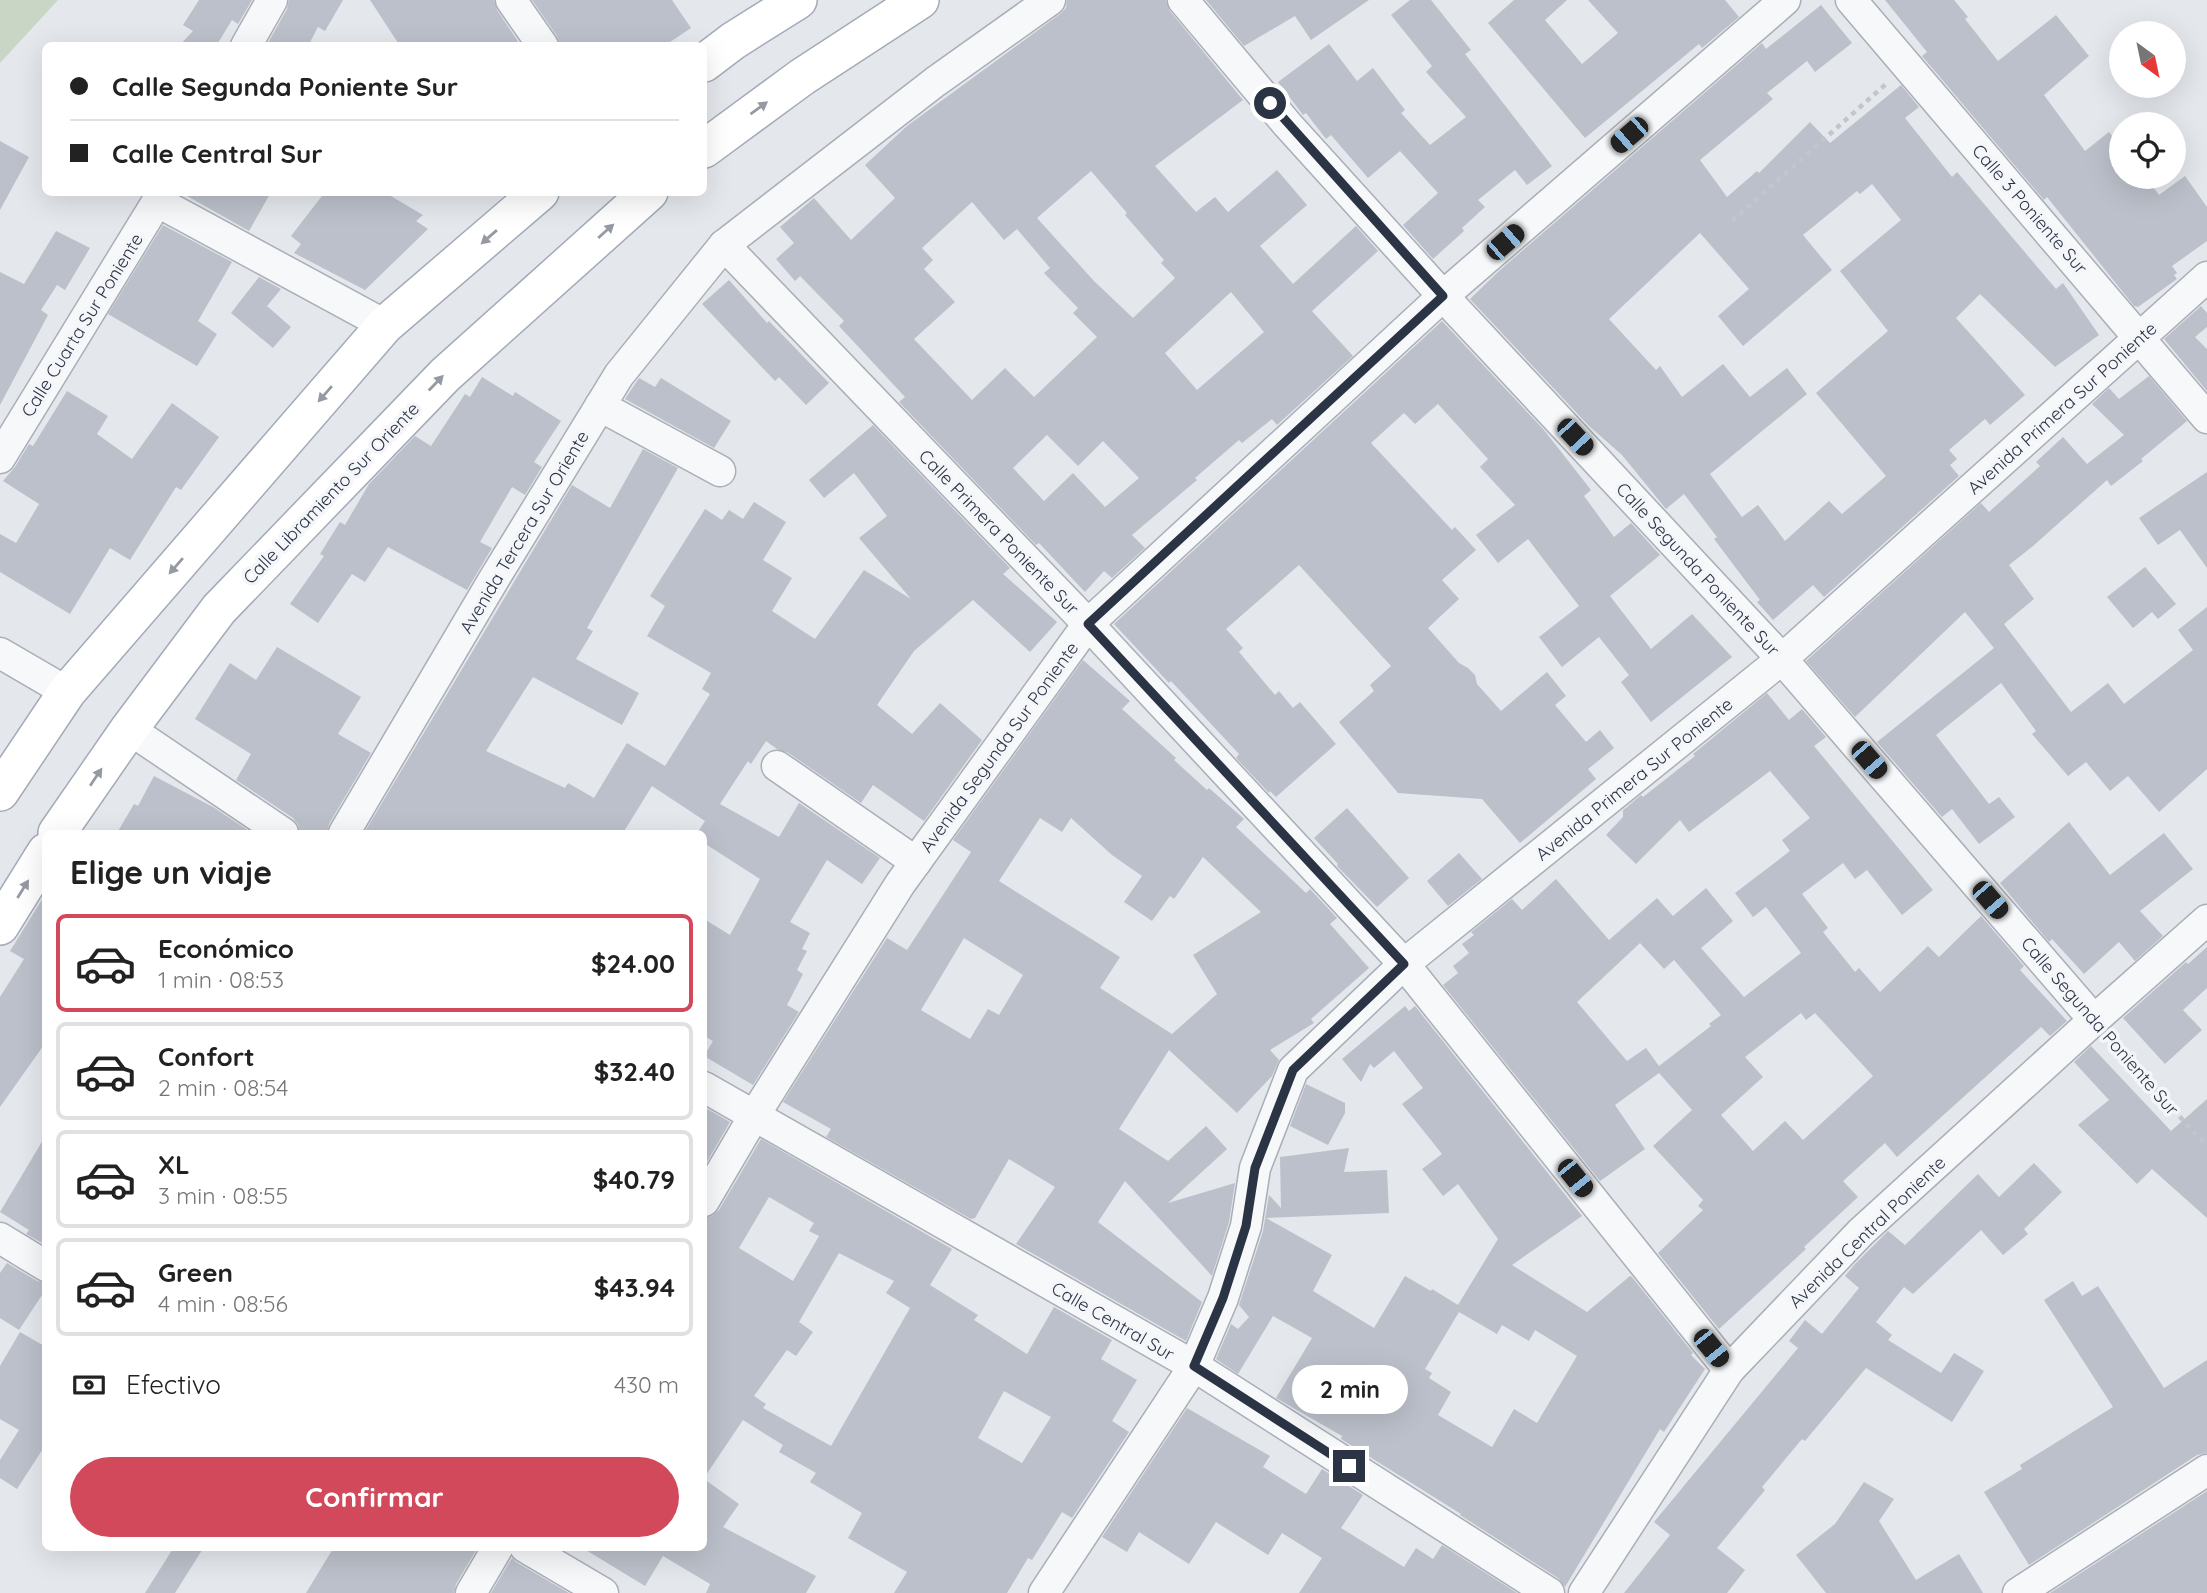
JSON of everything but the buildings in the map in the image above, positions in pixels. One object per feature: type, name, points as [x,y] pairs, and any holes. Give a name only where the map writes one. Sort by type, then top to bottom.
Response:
[{"type":"main road","points":[[707,61],[797,0]]},
{"type":"main road","points":[[707,147],[802,77],[919,0]]},
{"type":"main road","points":[[0,792],[66,692],[385,325],[535,196]]},
{"type":"main road","name":"Calle Libramiento Sur Oriente","points":[[59,830],[129,729],[219,609],[435,384],[645,196]]},
{"type":"main road","points":[[0,926],[42,858]]},
{"type":"street","points":[[248,42],[272,0]]},
{"type":"street","points":[[511,0],[540,42]]},
{"type":"street","name":"Avenida Tercera Sur Oriente","points":[[346,830],[619,375],[724,245],[935,82],[1050,0]]},
{"type":"street","name":"Calle Segunda Poniente Sur","points":[[1183,0],[1287,124],[1443,296],[1782,659],[2094,1020]]},
{"type":"street","name":"Avenida Segunda Sur Poniente","points":[[707,1196],[754,1116],[916,862],[1088,624],[1443,296],[1785,0]]},
{"type":"street","name":"Calle 3 Poniente Sur","points":[[1852,0],[2207,418]]},
{"type":"street","points":[[160,197],[385,325]]},
{"type":"street","name":"Calle Cuarta Sur Poniente","points":[[0,458],[160,197]]},
{"type":"street","name":"Calle Primera Poniente Sur","points":[[724,245],[1088,624],[1404,964],[1728,1370]]},
{"type":"street","name":"Avenida Primera Sur Poniente","points":[[1044,1593],[1194,1366],[1227,1286],[1246,1226],[1255,1168],[1293,1070],[1404,964],[1782,659],[2207,277]]},
{"type":"street","points":[[600,406],[720,471]]},
{"type":"street","points":[[0,653],[66,692]]},
{"type":"street","points":[[129,729],[279,830]]},
{"type":"street","points":[[777,766],[916,862]]},
{"type":"street","name":"Avenida Central Poniente","points":[[1584,1593],[1728,1370],[1861,1232],[2207,920]]},
{"type":"street","name":"Calle Central Sur","points":[[707,1089],[1194,1366],[1549,1593]]},
{"type":"street","points":[[0,1238],[42,1264]]},
{"type":"street","points":[[2018,1593],[2207,1470]]},
{"type":"street","points":[[471,1593],[496,1551]]},
{"type":"street","points":[[532,1551],[603,1593]]},
{"type":"path","points":[[1732,221],[1907,65]]},
{"type":"path","name":"Calle Segunda Poniente Sur","points":[[2094,1020],[2207,1144]]},
{"type":"green space","points":[[0,0],[58,0],[0,63]]},
{"type":"route","points":[[1270,103],[1443,296],[1088,624],[1404,964],[1293,1070],[1255,1168],[1246,1226],[1223,1298],[1194,1366],[1349,1466]]}]
